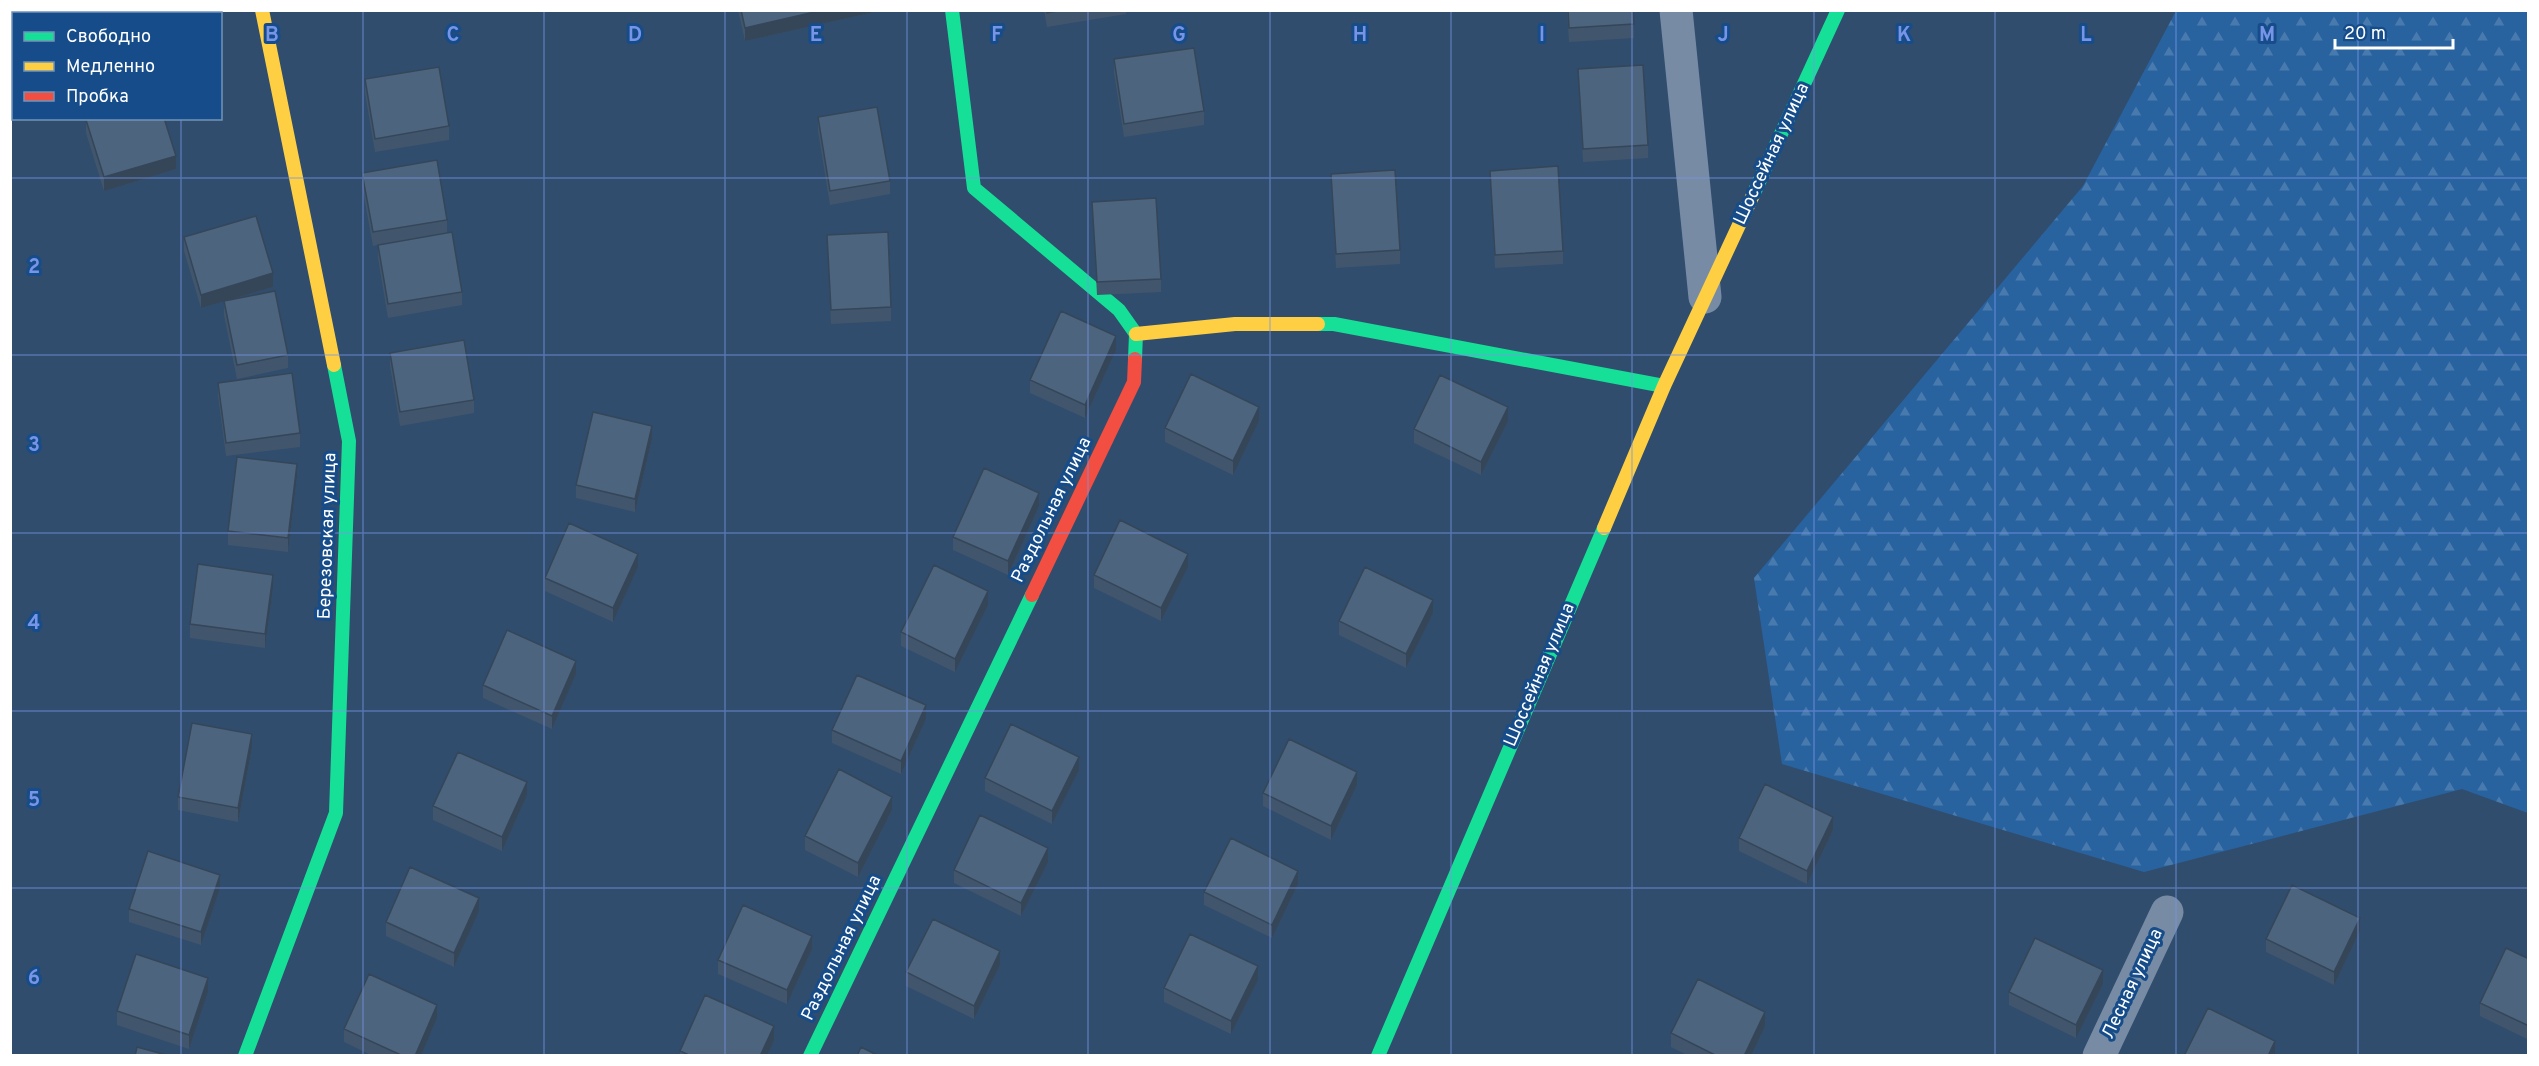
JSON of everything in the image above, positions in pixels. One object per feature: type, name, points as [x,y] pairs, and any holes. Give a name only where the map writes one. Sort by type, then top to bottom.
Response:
[{"type":"street","name":"Березовская улица","points":[[245,1056],[336,813],[349,441],[262,10]]},
{"type":"street","points":[[952,10],[974,188],[1119,309],[1136,334],[1235,324],[1334,324],[1664,386]]},
{"type":"street","points":[[1676,10],[1705,297]]},
{"type":"street","name":"Шоссейная улица","points":[[1378,1056],[1664,386],[1838,10]]},
{"type":"street","name":"Раздольная улица","points":[[810,1056],[1134,382],[1136,334]]},
{"type":"street","name":"Лесная улица","points":[[2099,1056],[2167,912]]},
{"type":"green space","points":[[2176,11],[2528,11],[2528,813],[2462,789],[2144,872],[1782,764],[1754,578],[2083,186]]},
{"type":"building","points":[[741,10],[823,10],[745,28]]},
{"type":"building","points":[[1046,10],[1063,10],[1047,13]]},
{"type":"building","points":[[1568,10],[1633,10],[1634,24],[1569,28]]},
{"type":"building","points":[[1194,48],[1204,111],[1124,124],[1114,59]]},
{"type":"building","points":[[1643,65],[1648,145],[1583,149],[1578,69]]},
{"type":"building","points":[[439,67],[449,126],[375,139],[365,79]]},
{"type":"building","points":[[877,107],[890,181],[830,191],[818,117]]},
{"type":"building","points":[[86,120],[165,120],[176,156],[104,177]]},
{"type":"building","points":[[437,160],[447,220],[373,232],[362,173]]},
{"type":"building","points":[[1558,166],[1563,251],[1495,255],[1490,171]]},
{"type":"building","points":[[1395,170],[1400,250],[1336,254],[1331,174]]},
{"type":"building","points":[[1156,198],[1161,279],[1097,282],[1092,202]]},
{"type":"building","points":[[256,216],[273,273],[201,295],[184,237]]},
{"type":"building","points":[[452,232],[462,292],[388,304],[378,245]]},
{"type":"building","points":[[888,232],[891,307],[831,310],[827,235]]},
{"type":"building","points":[[275,291],[288,355],[237,365],[224,301]]},
{"type":"building","points":[[1061,311],[1116,336],[1085,405],[1030,380]]},
{"type":"building","points":[[464,340],[474,400],[400,412],[390,353]]},
{"type":"building","points":[[292,373],[300,433],[226,443],[218,383]]},
{"type":"building","points":[[1191,374],[1259,407],[1233,461],[1165,428]]},
{"type":"building","points":[[1440,375],[1508,407],[1481,462],[1414,429]]},
{"type":"building","points":[[593,412],[652,426],[635,499],[576,485]]},
{"type":"building","points":[[237,457],[297,464],[288,538],[228,531]]},
{"type":"building","points":[[984,468],[1039,493],[1008,561],[953,537]]},
{"type":"building","points":[[1120,520],[1188,554],[1161,608],[1094,575]]},
{"type":"building","points":[[569,523],[638,554],[613,608],[545,578]]},
{"type":"building","points":[[198,564],[273,575],[265,634],[190,624]]},
{"type":"building","points":[[934,565],[988,591],[955,659],[901,632]]},
{"type":"building","points":[[1365,567],[1433,600],[1406,654],[1339,621]]},
{"type":"building","points":[[507,630],[576,661],[552,716],[483,685]]},
{"type":"building","points":[[857,675],[926,705],[901,761],[832,730]]},
{"type":"building","points":[[192,723],[252,734],[238,808],[178,797]]},
{"type":"building","points":[[1011,724],[1079,757],[1052,811],[985,778]]},
{"type":"building","points":[[1289,739],[1357,772],[1331,826],[1263,793]]},
{"type":"building","points":[[458,752],[527,782],[502,837],[433,806]]},
{"type":"building","points":[[839,769],[892,797],[858,863],[805,836]]},
{"type":"building","points":[[1765,784],[1833,817],[1807,871],[1739,838]]},
{"type":"building","points":[[980,815],[1048,848],[1021,903],[954,870]]},
{"type":"building","points":[[1231,838],[1298,871],[1272,925],[1204,892]]},
{"type":"building","points":[[148,851],[220,875],[201,932],[129,909]]},
{"type":"building","points":[[410,867],[479,898],[454,953],[386,922]]},
{"type":"building","points":[[2292,885],[2360,918],[2334,972],[2266,939]]},
{"type":"building","points":[[743,905],[812,936],[787,990],[718,960]]},
{"type":"building","points":[[933,919],[1000,951],[974,1006],[906,972]]},
{"type":"building","points":[[1190,934],[1258,966],[1231,1021],[1164,988]]},
{"type":"building","points":[[2035,938],[2103,970],[2076,1025],[2009,992]]},
{"type":"building","points":[[2506,948],[2529,959],[2529,1026],[2480,1003]]},
{"type":"building","points":[[136,954],[208,978],[189,1035],[117,1011]]},
{"type":"building","points":[[369,974],[437,1005],[415,1056],[403,1056],[344,1029]]},
{"type":"building","points":[[1698,979],[1765,1012],[1744,1056],[1717,1056],[1671,1033]]},
{"type":"building","points":[[705,995],[774,1026],[760,1056],[691,1056],[680,1051]]},
{"type":"building","points":[[2208,1008],[2275,1041],[2268,1056],[2184,1056]]},
{"type":"building","points":[[137,1047],[170,1056],[135,1056]]},
{"type":"building","points":[[861,1047],[879,1056],[857,1056]]},
{"type":"traffic: fast","points":[[952,10],[974,188],[1119,310],[1136,334],[1135,359]]},
{"type":"traffic: fast","points":[[1753,195],[1838,10]]},
{"type":"traffic: fast","points":[[1318,324],[1334,324],[1664,386]]},
{"type":"traffic: fast","points":[[245,1056],[336,813],[349,441],[334,365]]},
{"type":"traffic: fast","points":[[1378,1056],[1604,528]]},
{"type":"traffic: fast","points":[[810,1056],[1032,595]]},
{"type":"traffic: slow","points":[[262,10],[334,365]]},
{"type":"traffic: slow","points":[[1604,528],[1664,386],[1753,195]]},
{"type":"traffic: slow","points":[[1136,334],[1235,324],[1318,324]]},
{"type":"traffic: jam","points":[[1032,595],[1134,382],[1135,359]]}]
